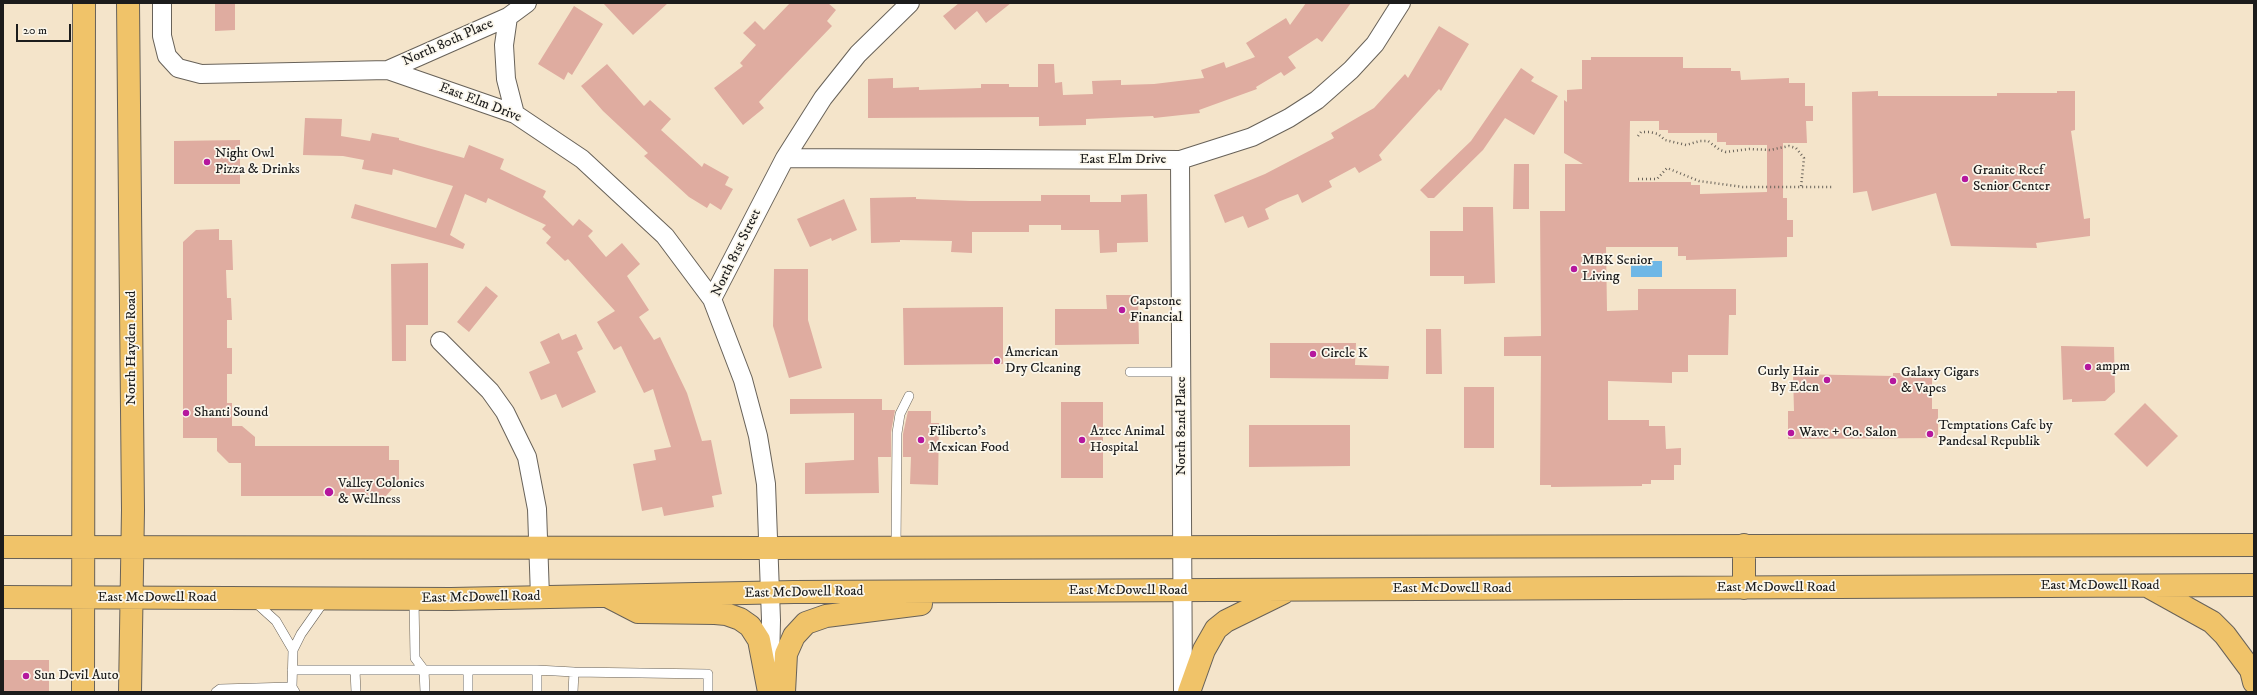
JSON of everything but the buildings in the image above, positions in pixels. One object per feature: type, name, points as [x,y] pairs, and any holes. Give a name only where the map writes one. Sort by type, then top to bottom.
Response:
[{"type":"main road","points":[[83,692],[84,3]]},
{"type":"main road","name":"North Hayden Road","points":[[128,3],[133,548],[130,692]]},
{"type":"main road","points":[[1744,545],[1744,588]]},
{"type":"main road","points":[[3,547],[896,548],[1183,546],[2254,545]]},
{"type":"main road","name":"East McDowell Road","points":[[3,597],[414,599],[770,593],[2254,585]]},
{"type":"main road","points":[[2146,586],[2212,622],[2225,635],[2251,670],[2254,682]]},
{"type":"main road","points":[[1189,692],[1204,650],[1216,629],[1226,621],[1288,590]]},
{"type":"main road","points":[[784,692],[786,654],[794,636],[806,624],[826,616],[1022,592]]},
{"type":"main road","points":[[608,596],[638,612],[715,613],[740,619],[750,626],[759,640],[770,692]]},
{"type":"street","name":"East Elm Drive","points":[[162,3],[162,36],[167,56],[178,68],[201,74],[388,70],[515,114],[582,159],[660,231],[712,299]]},
{"type":"street","name":"North 80th Place","points":[[388,70],[508,17],[527,3]]},
{"type":"street","name":"North 81st Street","points":[[770,692],[770,593],[766,484],[758,436],[743,380],[712,299],[785,158],[823,98],[858,54],[893,17],[910,3]]},
{"type":"street","name":"East Elm Drive","points":[[785,158],[1180,160],[1252,137],[1289,118],[1317,100],[1351,70],[1374,44],[1402,3]]},
{"type":"street","name":"North 80th Place","points":[[508,17],[504,44],[506,79],[515,114]]},
{"type":"street","name":"North 82nd Place","points":[[1180,160],[1184,591],[1183,692]]},
{"type":"street","points":[[440,341],[490,391],[505,412],[527,458],[537,509],[540,597]]},
{"type":"lane","points":[[1130,372],[1182,372]]},
{"type":"lane","points":[[896,548],[897,433],[900,414],[909,396]]},
{"type":"lane","points":[[251,598],[276,621],[293,650]]},
{"type":"lane","points":[[216,692],[220,689],[294,690],[292,670],[293,650],[301,634],[326,598]]},
{"type":"lane","points":[[414,599],[415,658],[424,670],[425,692]]},
{"type":"lane","points":[[292,670],[537,670],[708,674],[708,692]]},
{"type":"lane","points":[[355,670],[356,692]]},
{"type":"lane","points":[[468,670],[468,692]]},
{"type":"lane","points":[[537,670],[537,692]]},
{"type":"lane","points":[[573,692],[574,672]]},
{"type":"path","points":[[1638,136],[1641,132],[1650,132],[1670,142],[1686,145],[1700,140],[1708,142],[1726,152],[1749,149],[1770,150],[1789,146],[1796,148],[1804,158],[1801,188]]},
{"type":"path","points":[[1638,179],[1657,179],[1667,168],[1699,181],[1743,187],[1832,187]]},
{"type":"water","points":[[1631,261],[1662,261],[1662,277],[1631,277]]},
{"type":"place","name":"Night Owl Pizza & Drinks","points":[[207,162]]},
{"type":"place","name":"Granite Reef Senior Center","points":[[1965,179]]},
{"type":"place","name":"MBK Senior Living","points":[[1574,269]]},
{"type":"place","name":"Capstone Financial","points":[[1122,310]]},
{"type":"place","name":"Circle K","points":[[1313,354]]},
{"type":"place","name":"American Dry Cleaning","points":[[997,361]]},
{"type":"place","name":"ampm","points":[[2088,367]]},
{"type":"place","name":"Curly Hair By Eden","points":[[1827,380]]},
{"type":"place","name":"Galaxy Cigars & Vapes","points":[[1893,381]]},
{"type":"place","name":"Shanti Sound","points":[[186,413]]},
{"type":"place","name":"Wave + Co. Salon","points":[[1791,433]]},
{"type":"place","name":"Temptations Cafe by Pandesal Republik","points":[[1930,434]]},
{"type":"place","name":"Filiberto's Mexican Food","points":[[921,440]]},
{"type":"place","name":"Aztec Animal Hospital","points":[[1082,440]]},
{"type":"place","name":"Valley Colonics & Wellness","points":[[329,492]]},
{"type":"place","name":"Sun Devil Auto","points":[[26,676]]}]
